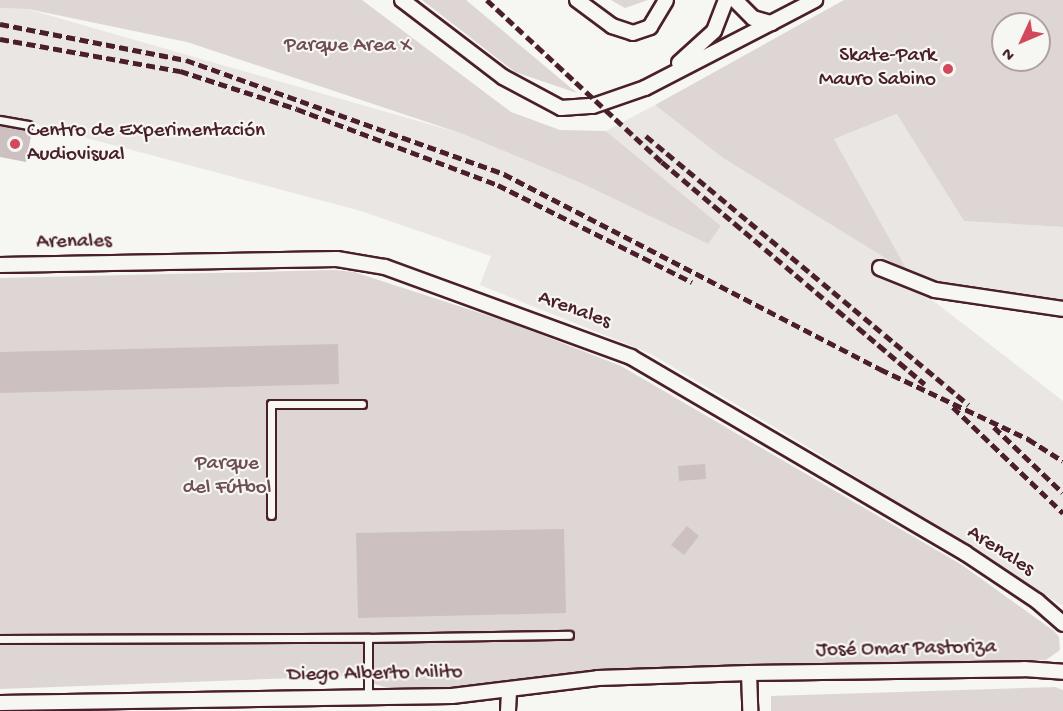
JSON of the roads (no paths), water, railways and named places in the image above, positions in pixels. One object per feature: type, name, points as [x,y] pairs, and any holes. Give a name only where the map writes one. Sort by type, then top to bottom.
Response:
[{"type":"street","points":[[402,0],[502,77],[544,103],[578,109],[645,88],[815,0]]},
{"type":"street","points":[[577,0],[622,30],[643,31],[658,18],[666,0]]},
{"type":"street","points":[[645,88],[700,48],[721,20],[726,0]]},
{"type":"street","points":[[735,0],[753,18],[771,24]]},
{"type":"street","name":"Arenales","points":[[0,265],[337,258],[385,267],[624,353],[965,553],[1037,601],[1063,624]]},
{"type":"street","points":[[879,268],[935,290],[1063,309]]},
{"type":"street","name":"José Omar Pastoriza","points":[[749,673],[1063,672]]},
{"type":"street","points":[[749,673],[750,711]]},
{"type":"street","name":"Diego Alberto Milito","points":[[0,703],[452,696],[598,678],[749,673]]},
{"type":"street","points":[[508,711],[509,690]]},
{"type":"lane","points":[[0,120],[28,125]]},
{"type":"lane","points":[[271,516],[271,404],[362,404]]},
{"type":"lane","points":[[0,639],[569,635]]},
{"type":"lane","points":[[368,638],[368,698]]},
{"type":"railway","points":[[487,0],[662,162],[925,384]]},
{"type":"railway","points":[[0,24],[186,60],[504,174],[880,369],[1028,439],[1063,461]]},
{"type":"railway","points":[[0,39],[180,71],[297,109],[498,185],[692,282]]},
{"type":"railway","points":[[646,136],[969,405]]},
{"type":"railway","points":[[953,407],[1063,513]]},
{"type":"railway","points":[[994,427],[1063,493]]},
{"type":"place","name":"Skate-Park Mauro Sabino","points":[[948,69]]},
{"type":"place","name":"Centro de Experimentación Audiovisual","points":[[15,144]]},
{"type":"park label","name":"Parque Area X","points":[[348,47]]},
{"type":"park label","name":"Parque del Fútbol","points":[[227,477]]}]
